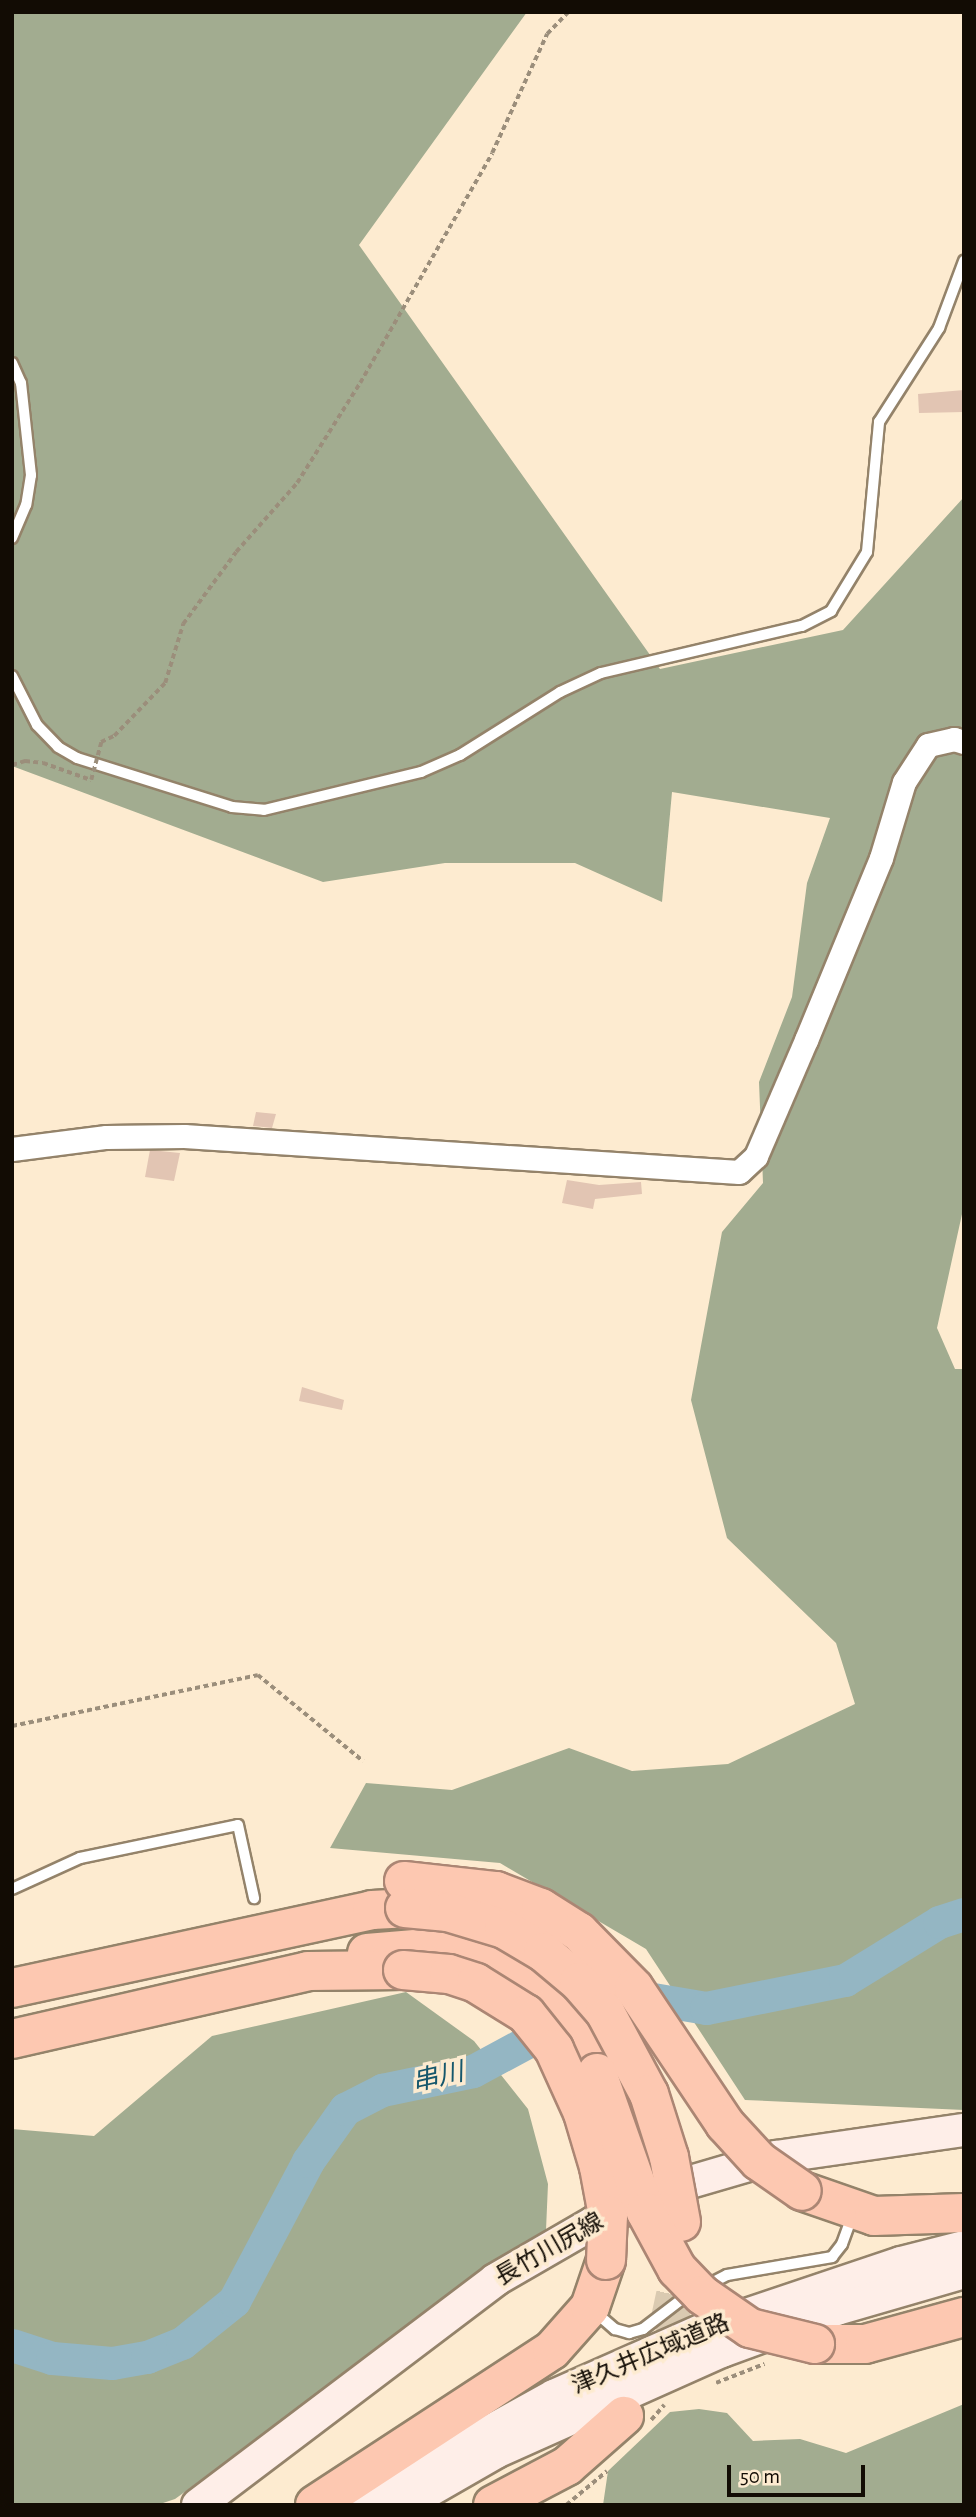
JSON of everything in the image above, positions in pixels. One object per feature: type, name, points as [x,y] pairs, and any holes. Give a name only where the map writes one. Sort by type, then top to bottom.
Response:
[{"type":"highway","points":[[12,1988],[79,1974],[261,1915],[371,1887],[405,1894],[448,1913],[504,1929],[543,1952],[592,1996],[627,2049],[649,2094],[669,2157],[681,2222]]},
{"type":"highway","points":[[405,1894],[496,1891],[541,1908],[579,1932],[634,1988],[725,2124],[759,2161],[802,2191],[853,2211],[895,2218],[964,2213]]},
{"type":"highway","points":[[315,2505],[538,2361],[565,2338],[590,2307],[606,2260],[608,2215],[599,2167],[583,2113],[554,2049],[526,2014],[497,1994],[404,1958]]},
{"type":"highway","points":[[12,2039],[308,1971],[404,1958],[482,1959],[516,1976],[545,1999],[573,2032],[597,2073],[646,2212],[677,2269],[702,2295],[736,2321],[770,2336],[815,2344],[865,2344],[964,2317]]},
{"type":"highway","points":[[12,1975],[79,1974]]},
{"type":"highway","points":[[12,2055],[104,2017]]},
{"type":"highway","points":[[493,2505],[567,2466],[598,2443],[624,2416]]},
{"type":"main road","name":"長竹川尻線","points":[[198,2505],[495,2280],[595,2222],[687,2183],[764,2160],[860,2141],[964,2130]]},
{"type":"main road","name":"津久井広域道路","points":[[357,2505],[554,2396],[705,2329],[890,2267],[964,2247]]},
{"type":"main road","name":"津久井広域道路","points":[[404,2505],[496,2452],[709,2356],[837,2309],[964,2272]]},
{"type":"street","points":[[12,1149],[106,1137],[184,1136],[739,1172],[757,1156],[881,858],[904,782],[928,745],[954,739],[964,743]]},
{"type":"lane","points":[[12,676],[37,725],[58,747],[77,758],[232,807],[264,810],[421,772],[460,755],[560,692],[601,673],[802,626],[831,611],[867,552],[879,422],[939,328],[964,261]]},
{"type":"lane","points":[[12,363],[21,383],[31,475],[26,505],[12,538]]},
{"type":"lane","points":[[12,1889],[80,1858],[238,1825],[261,1915]]},
{"type":"lane","points":[[590,2307],[615,2329],[629,2333],[643,2329],[687,2296],[727,2275],[832,2257],[849,2230],[853,2211]]},
{"type":"path","points":[[12,765],[25,761],[43,763],[91,780],[101,742],[114,736],[165,682],[183,624],[311,461],[492,153],[547,34],[568,12]]},
{"type":"path","points":[[12,1726],[258,1675],[363,1761]]},
{"type":"path","points":[[566,2505],[597,2482]]},
{"type":"green space","points":[[12,12],[527,12],[359,245],[660,669],[843,630],[964,497],[964,1205],[937,1328],[955,1369],[964,1369],[964,2110],[745,2100],[646,1949],[500,1863],[330,1848],[366,1783],[452,1790],[569,1748],[632,1771],[728,1764],[855,1704],[836,1643],[727,1538],[691,1400],[722,1232],[763,1183],[759,1082],[792,997],[807,883],[830,818],[672,792],[662,902],[575,863],[445,863],[323,882],[12,766]]},
{"type":"green space","points":[[406,1992],[474,2041],[528,2109],[548,2184],[546,2230],[175,2499],[157,2505],[12,2505],[12,2129],[94,2136],[212,2036]]},
{"type":"green space","points":[[964,2404],[964,2505],[603,2505],[608,2471],[670,2412],[699,2409],[727,2413],[753,2441],[800,2439],[846,2453]]},
{"type":"building","points":[[964,390],[964,412],[919,413],[918,394]]},
{"type":"building","points":[[256,1112],[276,1114],[272,1128],[253,1126]]},
{"type":"building","points":[[150,1150],[180,1153],[174,1181],[145,1177]]},
{"type":"building","points":[[567,1180],[599,1185],[641,1182],[642,1194],[595,1199],[593,1209],[562,1203]]},
{"type":"building","points":[[302,1387],[344,1400],[342,1410],[299,1401]]},
{"type":"waterway","name":"串川","points":[[621,2001],[647,1998],[706,2008],[845,1980],[939,1922],[964,1914]]},
{"type":"waterway","name":"串川","points":[[12,2345],[52,2358],[112,2363],[147,2357],[182,2343],[234,2301],[308,2161],[345,2109],[382,2090],[473,2071],[564,2022]]},
{"type":"tunnel","points":[[648,2375],[667,2332],[682,2263]]}]
